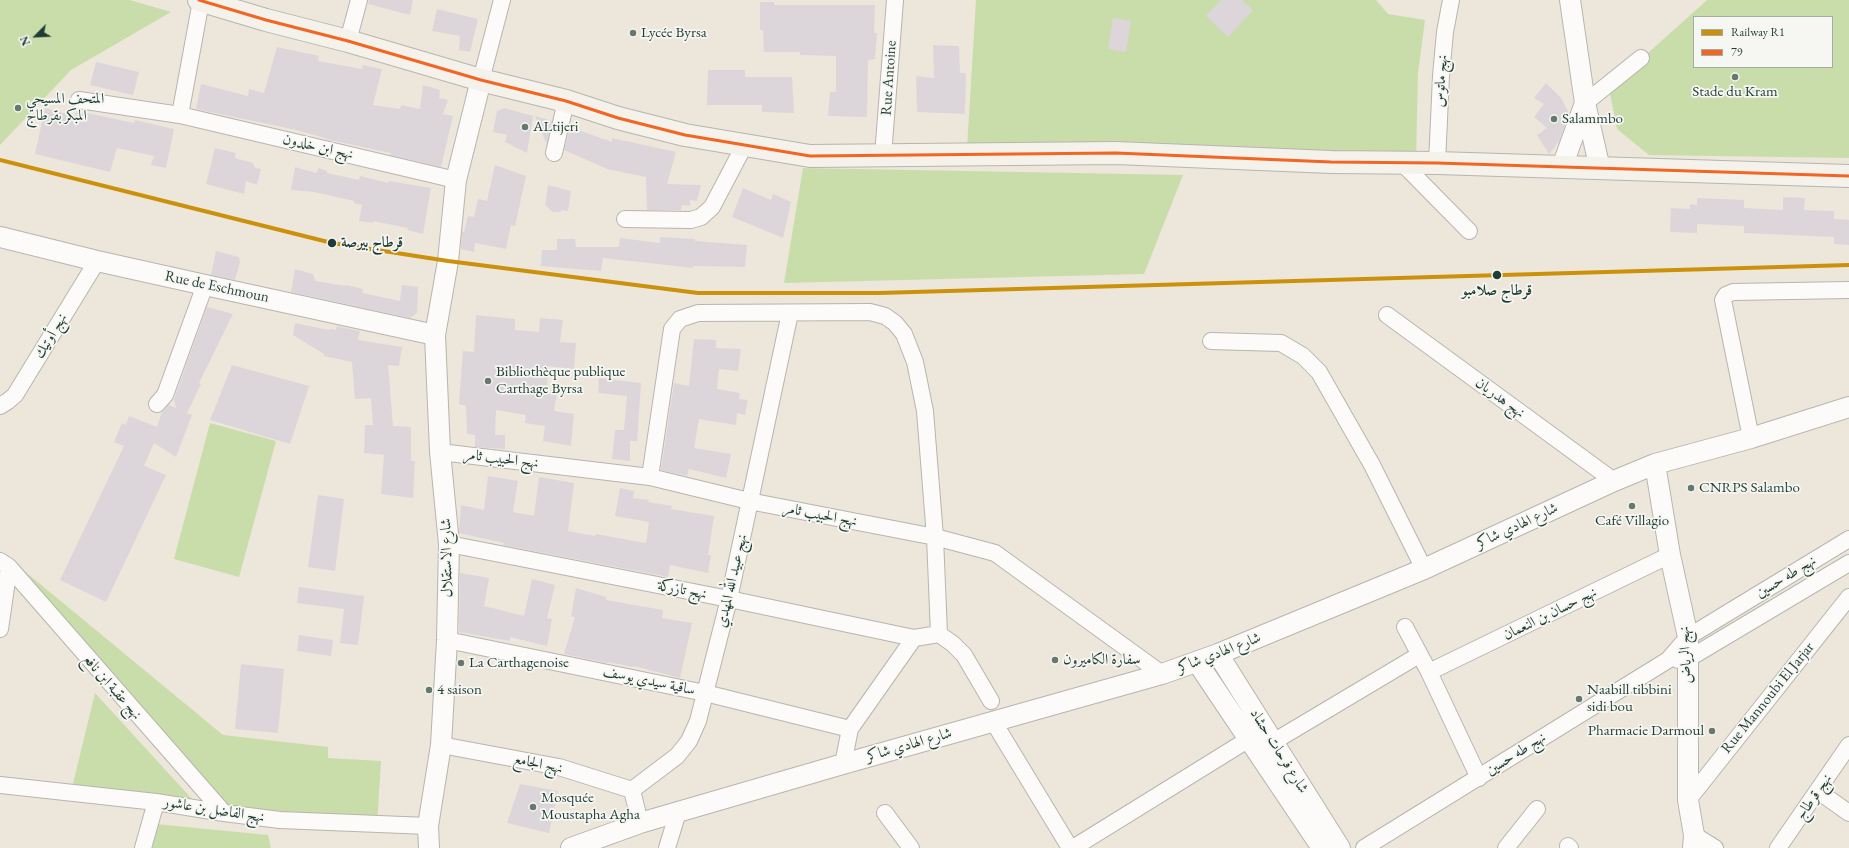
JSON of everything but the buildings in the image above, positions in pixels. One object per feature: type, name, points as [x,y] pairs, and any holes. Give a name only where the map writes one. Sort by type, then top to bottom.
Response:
[{"type":"main road","points":[[200,0],[266,20],[348,41],[480,80],[566,101],[618,118],[685,135],[810,156],[883,156],[980,153],[1116,153],[1849,176]]},
{"type":"street","points":[[180,115],[200,0]]},
{"type":"street","points":[[348,41],[360,0]]},
{"type":"street","points":[[480,80],[502,0]]},
{"type":"street","name":"Rue Antoine","points":[[883,156],[895,0]]},
{"type":"street","name":"نهج ماتوس","points":[[1437,163],[1441,76],[1445,32],[1451,0]]},
{"type":"street","points":[[1570,0],[1585,103],[1600,169]]},
{"type":"street","points":[[1562,167],[1585,103],[1641,58]]},
{"type":"street","name":"شارع الاستقلال","points":[[429,848],[428,826],[441,745],[447,640],[449,544],[440,452],[435,334],[447,267],[456,180],[480,80]]},
{"type":"street","name":"نهج ابن خلدون","points":[[79,100],[180,115],[456,180]]},
{"type":"street","points":[[554,153],[566,101]]},
{"type":"street","points":[[625,219],[691,220],[701,217],[712,207],[744,146]]},
{"type":"street","points":[[1402,163],[1469,232]]},
{"type":"street","name":"Rue de Eschmoun","points":[[0,236],[96,261],[435,334]]},
{"type":"street","name":"نهج أوتيك","points":[[0,406],[8,402],[15,395],[96,261]]},
{"type":"street","points":[[157,404],[165,395],[205,285]]},
{"type":"street","points":[[1751,438],[1723,300],[1726,295],[1733,292],[1849,290]]},
{"type":"street","points":[[650,477],[672,329],[675,322],[684,316],[698,313],[870,312],[885,316],[901,330],[915,362],[925,411],[935,537],[940,634]]},
{"type":"street","name":"نهج عبيد الله المهدي","points":[[632,790],[677,756],[689,741],[698,721],[729,599],[790,313]]},
{"type":"street","name":"نهج هدريان","points":[[1386,315],[1614,481]]},
{"type":"street","points":[[1211,340],[1280,343],[1303,356],[1318,372],[1372,465],[1424,569]]},
{"type":"street","name":"شارع الهادي شاكر","points":[[571,848],[640,823],[1162,674],[1197,662],[1424,569],[1614,481],[1655,464],[1751,438],[1849,407]]},
{"type":"street","name":"نهج الحبيب ثامر","points":[[440,452],[650,477],[749,501],[935,537],[995,553],[1162,674]]},
{"type":"street","name":"نهج الرياض","points":[[1655,464],[1670,555],[1688,637],[1688,800],[1694,842]]},
{"type":"street","name":"نهج طه حسين","points":[[1364,848],[1668,660],[1688,637],[1849,538]]},
{"type":"street","name":"نهج تازركة","points":[[449,544],[729,599],[914,638]]},
{"type":"street","name":"نهج حسان بن النعمان","points":[[1429,672],[1670,555]]},
{"type":"street","points":[[0,629],[4,564]]},
{"type":"street","name":"نهج عقبة ابن نافع","points":[[4,564],[224,814]]},
{"type":"street","name":"نهج طه حسين","points":[[1668,660],[1688,659],[1848,567]]},
{"type":"street","name":"Rue Mannoubi El Jarjar","points":[[1688,800],[1849,597]]},
{"type":"street","points":[[1405,626],[1429,672],[1479,778]]},
{"type":"street","points":[[843,764],[850,729],[914,638],[940,634],[953,644],[964,655],[991,700]]},
{"type":"street","name":"ساقية سيدي يوسف","points":[[447,640],[705,693],[850,729]]},
{"type":"street","name":"شارع فرحات حشاد","points":[[1218,654],[1340,848]]},
{"type":"street","points":[[1273,742],[1419,655]]},
{"type":"street","name":"شارع فرحات حشاد","points":[[1197,662],[1322,848]]},
{"type":"street","points":[[993,721],[1070,848]]},
{"type":"street","points":[[1073,848],[1249,739]]},
{"type":"street","name":"نهج الجامع","points":[[441,745],[559,767],[632,790]]},
{"type":"street","name":"نهج قرطاج","points":[[1778,848],[1849,745]]},
{"type":"street","name":"نهج الفاضل بن عاشور","points":[[0,785],[156,802],[224,814],[280,820],[428,826]]},
{"type":"street","points":[[632,790],[640,823]]},
{"type":"street","points":[[1818,791],[1849,813]]},
{"type":"street","points":[[143,848],[156,802]]},
{"type":"street","points":[[1506,848],[1537,809]]},
{"type":"street","points":[[667,848],[678,812]]},
{"type":"street","points":[[885,813],[911,848]]},
{"type":"street","points":[[1694,842],[1715,848]]},
{"type":"green space","name":"المتحف المسيحي المبكر بقرطاج","points":[[0,0],[130,0],[171,12],[71,70],[0,145]]},
{"type":"green space","points":[[976,0],[1376,0],[1388,14],[1425,20],[1418,73],[1416,161],[967,148]]},
{"type":"green space","name":"Stade du Kram","points":[[1707,0],[1849,0],[1849,158],[1649,155],[1617,129],[1609,88]]},
{"type":"green space","points":[[803,168],[1183,175],[1144,274],[784,283]]},
{"type":"green space","points":[[210,423],[276,441],[239,577],[174,559]]},
{"type":"green space","points":[[11,560],[223,735],[328,747],[328,758],[381,761],[377,825],[220,812]]},
{"type":"green space","points":[[95,693],[202,810],[71,792]]},
{"type":"green space","points":[[145,823],[268,835],[271,848],[139,848]]},
{"type":"rail line","name":"R1","points":[[0,160],[332,243],[448,261],[698,293],[879,293],[1849,265]]},
{"type":"transit line","name":"79","points":[[199,0],[266,20],[348,41],[481,80],[566,101],[618,118],[685,135],[810,156],[1116,153],[1331,162],[1437,163],[1849,176]]},
{"type":"place","name":"Lycée Byrsa","points":[[633,33]]},
{"type":"place","name":"Stade du Kram","points":[[1735,77]]},
{"type":"place","name":"المتحف المسيحي المبكر بقرطاج","points":[[18,108]]},
{"type":"place","name":"Salammbo","points":[[1554,119]]},
{"type":"place","name":"ALtijeri","points":[[525,127]]},
{"type":"place","name":"قرطاج بيرصة","points":[[332,243]]},
{"type":"place","name":"قرطاج صلامبو","points":[[1497,275]]},
{"type":"place","name":"Bibliothèque publique Carthage Byrsa","points":[[488,381]]},
{"type":"place","name":"CNRPS Salambo","points":[[1691,488]]},
{"type":"place","name":"Café Villagio","points":[[1632,506]]},
{"type":"place","name":"سفارة الكاميرون","points":[[1055,660]]},
{"type":"place","name":"La Carthagenoise","points":[[461,663]]},
{"type":"place","name":"4 saison","points":[[429,690]]},
{"type":"place","name":"Naabill tibbini sidi bou","points":[[1579,699]]},
{"type":"place","name":"Pharmacie Darmoul","points":[[1712,731]]},
{"type":"place","name":"Mosquée Moustapha Agha","points":[[533,807]]}]
